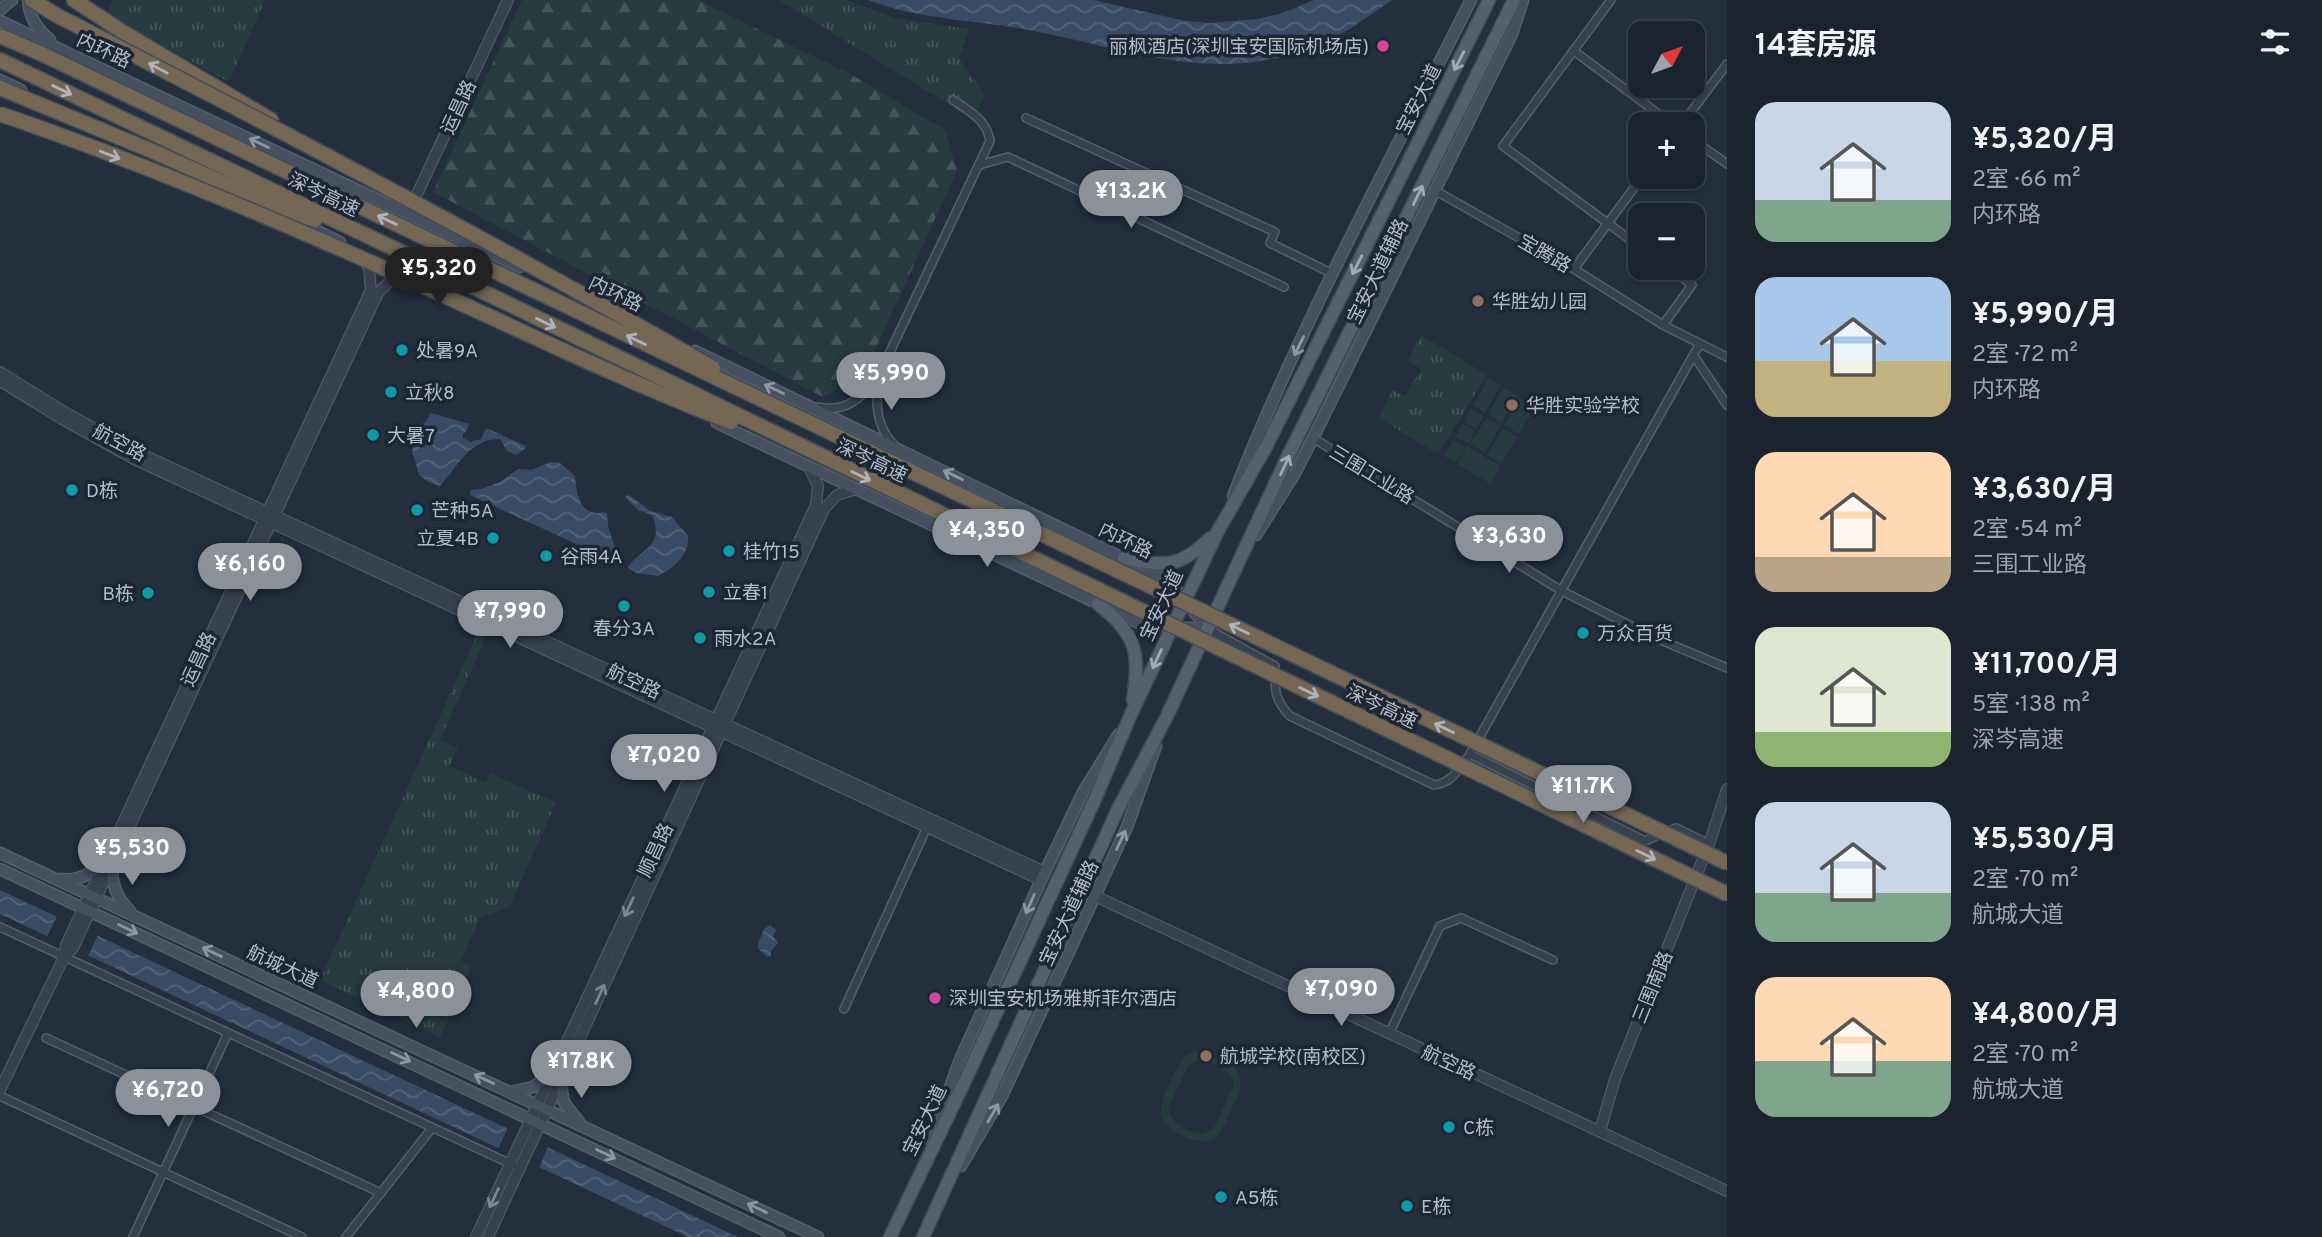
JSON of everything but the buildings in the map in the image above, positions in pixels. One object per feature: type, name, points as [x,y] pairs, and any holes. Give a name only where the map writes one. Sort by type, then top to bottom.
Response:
[{"type":"highway","points":[[30,0],[342,162]]},
{"type":"highway","points":[[74,0],[342,162],[565,284],[820,429]]},
{"type":"highway","name":"深岑高速","points":[[0,36],[1727,863]]},
{"type":"highway","name":"深岑高速","points":[[0,60],[1727,894]]},
{"type":"highway","points":[[0,88],[276,206],[397,250]]},
{"type":"highway","points":[[0,117],[31,125],[194,187],[386,269],[679,402],[825,459]]},
{"type":"main road","points":[[0,10],[12,0]]},
{"type":"main road","points":[[30,0],[30,16],[36,26],[60,48]]},
{"type":"main road","name":"宝安大道辅路","points":[[1227,512],[1265,416],[1471,0]]},
{"type":"main road","name":"宝安大道","points":[[890,1237],[1096,797],[1184,600],[1227,512],[1266,447],[1489,0]]},
{"type":"main road","points":[[924,1235],[1118,809],[1167,716],[1294,445],[1514,0]]},
{"type":"main road","name":"宝安大道辅路","points":[[1247,549],[1294,475],[1313,438],[1512,34],[1523,0]]},
{"type":"main road","name":"内环路","points":[[0,21],[902,450],[1168,580],[1208,629]]},
{"type":"main road","points":[[0,80],[1150,628],[1208,629]]},
{"type":"main road","points":[[1124,558],[1162,565],[1173,564],[1190,556],[1218,531]]},
{"type":"main road","points":[[1098,604],[1119,621],[1135,649],[1138,669],[1131,714]]},
{"type":"main road","name":"宝安大道辅路","points":[[922,1170],[959,1062],[1043,876],[1091,778],[1131,714]]},
{"type":"main road","name":"宝安大道辅路","points":[[945,1192],[1002,1096],[1132,814],[1167,716]]},
{"type":"main road","name":"航城大道","points":[[0,853],[818,1237]]},
{"type":"main road","points":[[55,878],[67,880],[86,875],[109,861],[116,890],[127,909],[135,916]]},
{"type":"main road","name":"航城大道","points":[[0,869],[84,915],[536,1121],[779,1237]]},
{"type":"main road","points":[[510,1092],[534,1087],[556,1076],[563,1101],[583,1126]]},
{"type":"main road","points":[[880,1237],[901,1212]]},
{"type":"street","name":"运昌路","points":[[408,214],[508,0]]},
{"type":"street","points":[[1611,0],[1503,146],[1628,238]]},
{"type":"street","points":[[1574,51],[1656,112]]},
{"type":"street","points":[[1691,112],[1727,64]]},
{"type":"street","points":[[807,405],[833,409],[845,407],[865,394],[878,377],[990,141],[989,131],[982,122],[953,100]]},
{"type":"street","points":[[1026,118],[1275,232],[1270,243],[1334,274]]},
{"type":"street","points":[[1705,148],[1727,164]]},
{"type":"street","points":[[979,165],[1008,157],[1284,288]]},
{"type":"street","points":[[1574,269],[1634,189]]},
{"type":"street","name":"宝腾路","points":[[1436,191],[1574,269],[1663,325],[1727,357]]},
{"type":"street","name":"运昌路","points":[[0,1090],[70,946],[371,290],[369,270],[355,248]]},
{"type":"street","name":"运昌路","points":[[269,516],[378,293],[391,279],[411,275]]},
{"type":"street","points":[[1663,325],[1692,285],[1685,280]]},
{"type":"street","points":[[1208,629],[1275,666],[1275,696],[1290,716],[1434,785],[1444,784],[1470,754],[1699,345]]},
{"type":"street","points":[[1694,356],[1727,405]]},
{"type":"street","name":"航空路","points":[[0,372],[133,450],[269,516],[1043,876]]},
{"type":"street","points":[[878,377],[878,419],[889,440],[902,450]]},
{"type":"street","name":"航空路","points":[[0,381],[129,457],[269,516]]},
{"type":"street","name":"三围工业路","points":[[1313,438],[1562,590],[1651,636],[1727,668]]},
{"type":"street","name":"顺昌路","points":[[719,725],[816,505],[818,486],[809,467]]},
{"type":"street","name":"顺昌路","points":[[516,1164],[719,725],[824,509],[837,495],[856,489]]},
{"type":"street","name":"航空路","points":[[719,725],[927,827],[1043,876]]},
{"type":"street","points":[[1470,754],[1645,841],[1676,828],[1709,844]]},
{"type":"street","name":"三围南路","points":[[1600,1131],[1615,1079],[1709,844],[1727,789]]},
{"type":"street","points":[[844,1009],[927,827]]},
{"type":"street","name":"航空路","points":[[1095,896],[1727,1191]]},
{"type":"street","points":[[1390,1034],[1440,926],[1461,918],[1553,960]]},
{"type":"street","points":[[0,927],[432,1128],[516,1164]]},
{"type":"street","points":[[133,1237],[228,1033]]},
{"type":"street","points":[[46,1038],[381,1193]]},
{"type":"street","points":[[0,1096],[302,1237]]},
{"type":"street","points":[[346,1237],[432,1128]]},
{"type":"street","points":[[477,1237],[516,1164]]},
{"type":"street","points":[[488,1237],[516,1164]]},
{"type":"green space","points":[[114,0],[265,0],[229,82],[106,14]]},
{"type":"green space","points":[[522,0],[698,0],[850,74],[945,130],[957,171],[862,378],[823,397],[433,192]]},
{"type":"green space","points":[[779,0],[847,0],[894,18],[969,29],[959,59],[985,95],[973,119]]},
{"type":"green space","points":[[1421,335],[1487,375],[1438,454],[1379,418],[1392,390],[1405,396],[1421,369],[1408,360]]},
{"type":"green space","points":[[1488,378],[1501,385],[1485,413],[1473,405]]},
{"type":"green space","points":[[1503,388],[1518,396],[1502,423],[1488,414]]},
{"type":"green space","points":[[1520,398],[1534,407],[1519,434],[1504,425]]},
{"type":"green space","points":[[1471,409],[1484,416],[1476,429],[1464,422]]},
{"type":"green space","points":[[1486,418],[1501,426],[1485,453],[1470,444]]},
{"type":"green space","points":[[1463,424],[1475,431],[1468,444],[1455,437]]},
{"type":"green space","points":[[1503,428],[1517,437],[1501,463],[1487,455]]},
{"type":"green space","points":[[1453,440],[1465,447],[1456,463],[1444,456]]},
{"type":"green space","points":[[1467,446],[1501,466],[1491,484],[1457,464]]},
{"type":"green space","points":[[477,635],[485,639],[440,740],[458,748],[450,766],[485,783],[490,773],[556,803],[509,907],[480,918],[461,961],[471,967],[440,1037],[320,980]]},
{"type":"green space","points":[[1201,1052],[1235,1068],[1241,1083],[1221,1131],[1216,1137],[1203,1141],[1177,1133],[1161,1116],[1165,1094],[1177,1068],[1185,1057]],"holes":[[[1198,1060],[1225,1070],[1234,1084],[1214,1128],[1203,1134],[1181,1126],[1173,1119],[1168,1109],[1188,1066]]]},
{"type":"water","points":[[868,0],[1093,0],[1186,21],[1210,23],[1258,19],[1314,0],[1392,0],[1320,44],[1282,57],[1244,63],[1208,64],[1136,54],[1024,29],[925,15]]},
{"type":"water","points":[[431,413],[469,424],[463,438],[471,442],[481,439],[486,428],[526,446],[525,449],[516,455],[507,451],[500,439],[481,443],[466,455],[440,486],[428,482],[419,475],[412,451],[416,427],[426,422]]},
{"type":"water","points":[[551,462],[560,463],[575,476],[579,499],[585,508],[596,513],[607,513],[616,551],[602,556],[470,495],[471,490],[500,482],[518,469],[531,470]]},
{"type":"water","points":[[629,495],[650,511],[672,517],[688,536],[683,555],[675,565],[658,576],[636,573],[628,567],[649,546],[656,534],[652,515],[638,510],[625,497]]},
{"type":"water","points":[[0,890],[738,1237],[688,1237],[0,914]]},
{"type":"water","points":[[770,925],[776,930],[773,936],[778,943],[771,951],[771,956],[767,957],[757,947],[764,929]]},
{"type":"pier","points":[[58,914],[99,933],[87,958],[46,939]]},
{"type":"pier","points":[[509,1126],[549,1144],[538,1170],[497,1151]]},
{"type":"place","name":"丽枫酒店(深圳宝安国际机场店)","points":[[1383,46]]},
{"type":"place","name":"华胜幼儿园","points":[[1478,301]]},
{"type":"place","name":"处暑9A","points":[[402,350]]},
{"type":"place","name":"立秋8","points":[[391,392]]},
{"type":"place","name":"华胜实验学校","points":[[1512,405]]},
{"type":"place","name":"大暑7","points":[[373,435]]},
{"type":"place","name":"D栋","points":[[72,490]]},
{"type":"place","name":"芒种5A","points":[[417,510]]},
{"type":"place","name":"立夏4B","points":[[493,538]]},
{"type":"place","name":"桂竹15","points":[[729,551]]},
{"type":"place","name":"谷雨4A","points":[[546,556]]},
{"type":"place","name":"立春1","points":[[709,592]]},
{"type":"place","name":"B栋","points":[[148,593]]},
{"type":"place","name":"春分3A","points":[[624,606]]},
{"type":"place","name":"万众百货","points":[[1583,633]]},
{"type":"place","name":"雨水2A","points":[[700,638]]},
{"type":"place","name":"深圳宝安机场雅斯菲尔酒店","points":[[935,998]]},
{"type":"place","name":"航城学校(南校区)","points":[[1206,1056]]},
{"type":"place","name":"C栋","points":[[1449,1127]]},
{"type":"place","name":"A5栋","points":[[1221,1197]]},
{"type":"place","name":"E栋","points":[[1407,1206]]}]
